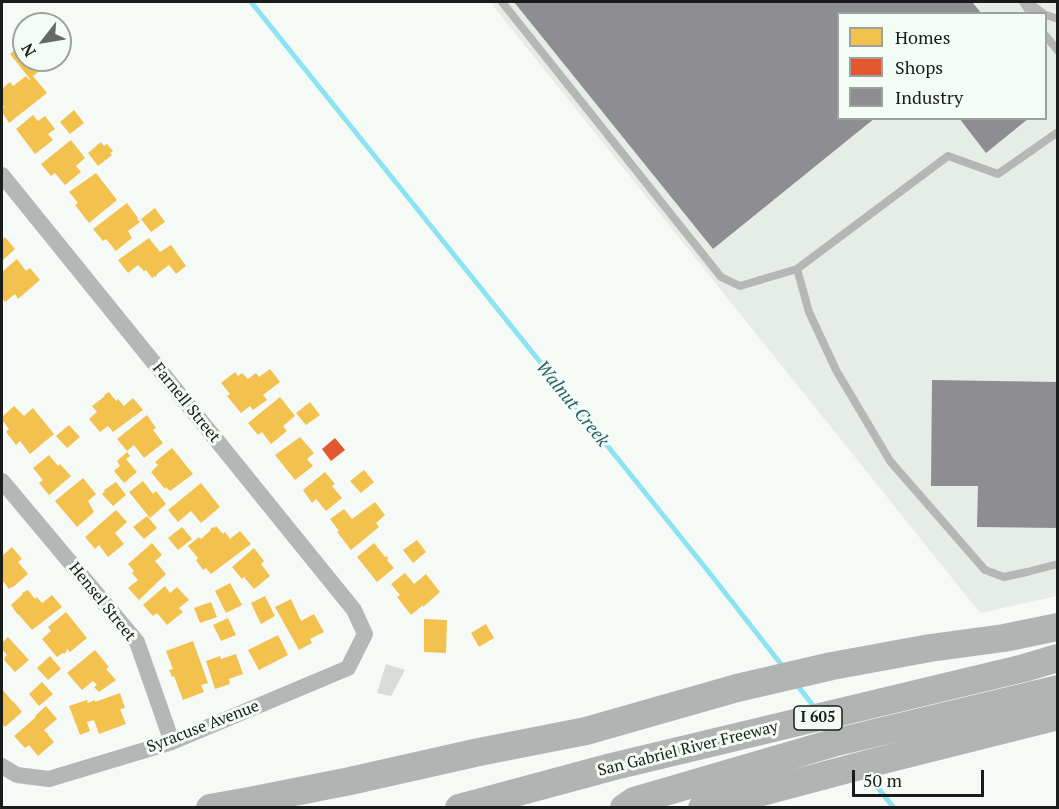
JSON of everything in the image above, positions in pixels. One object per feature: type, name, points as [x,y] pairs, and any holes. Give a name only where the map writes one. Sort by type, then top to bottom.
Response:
[{"type":"highway","points":[[210,807],[350,781],[586,731],[737,688],[832,666],[1058,627]]},
{"type":"highway","points":[[1038,663],[1054,677],[1054,694]]},
{"type":"highway","name":"San Gabriel River Freeway","points":[[459,807],[611,767],[1038,663]]},
{"type":"highway","points":[[629,804],[834,743],[980,707],[1054,694]]},
{"type":"highway","points":[[702,807],[883,760],[1054,694]]},
{"type":"highway","points":[[320,807],[479,752]]},
{"type":"street","name":"Farnell Street","points":[[2,176],[354,610],[364,634]]},
{"type":"street","name":"Hensel Street","points":[[2,481],[137,642],[172,742]]},
{"type":"street","name":"Syracuse Avenue","points":[[2,766],[17,775],[49,780],[172,742],[348,668],[364,634]]},
{"type":"lane","points":[[502,2],[722,277],[740,286],[796,269],[948,156],[998,174],[1058,132]]},
{"type":"lane","points":[[1028,2],[1042,12]]},
{"type":"lane","points":[[1047,37],[1058,51]]},
{"type":"lane","points":[[796,269],[809,312],[836,370],[890,461],[985,570],[1004,577],[1058,564]]},
{"type":"shaded area","points":[[490,2],[1057,2],[1057,596],[980,613]]},
{"type":"building: Homes","points":[[24,72],[38,72],[33,76],[47,93],[9,123],[2,112],[4,107],[2,89],[10,82],[13,86],[26,76],[30,79]]},
{"type":"building: Homes","points":[[74,110],[84,123],[70,134],[60,122]]},
{"type":"building: Homes","points":[[33,115],[38,121],[45,116],[55,129],[48,134],[53,140],[35,154],[16,129]]},
{"type":"building: Homes","points":[[71,140],[85,158],[76,166],[81,172],[65,185],[55,173],[51,176],[41,164]]},
{"type":"building: Homes","points":[[101,142],[104,146],[107,144],[113,151],[110,153],[112,155],[98,166],[88,153]]},
{"type":"building: Homes","points":[[96,173],[117,200],[89,223],[75,205],[78,203],[69,192]]},
{"type":"building: Homes","points":[[127,203],[140,222],[128,231],[132,238],[116,251],[93,229]]},
{"type":"building: Homes","points":[[155,208],[165,222],[151,232],[141,219]]},
{"type":"building: Homes","points":[[5,237],[15,249],[2,261],[2,240]]},
{"type":"building: Homes","points":[[149,238],[160,252],[171,245],[186,266],[176,274],[169,265],[152,278],[138,265],[128,273],[118,260]]},
{"type":"building: Homes","points":[[17,259],[26,271],[30,268],[40,280],[18,299],[15,294],[5,302],[2,297],[2,272]]},
{"type":"building: Homes","points":[[270,369],[280,382],[263,395],[267,400],[253,410],[250,406],[241,413],[227,396],[230,394],[221,383],[235,372],[238,376],[242,373],[248,379],[256,373],[259,377]]},
{"type":"building: Homes","points":[[109,392],[116,401],[118,399],[124,406],[133,398],[143,410],[113,432],[108,426],[100,432],[89,419],[97,412],[92,406]]},
{"type":"building: Homes","points":[[280,397],[295,416],[283,426],[287,431],[271,444],[262,432],[258,435],[248,423]]},
{"type":"building: Homes","points":[[310,402],[320,415],[306,425],[296,413]]},
{"type":"building: Homes","points":[[14,406],[24,416],[33,408],[54,434],[30,454],[20,441],[16,445],[6,432],[9,429],[2,420],[2,417]]},
{"type":"building: Homes","points":[[147,415],[156,428],[153,430],[163,443],[144,458],[134,445],[127,451],[117,439]]},
{"type":"building: Homes","points":[[69,425],[80,437],[67,448],[56,436]]},
{"type":"building: Homes","points":[[300,437],[314,453],[307,459],[313,466],[295,480],[275,455]]},
{"type":"building: Homes","points":[[172,448],[193,474],[170,491],[166,487],[165,489],[151,472],[158,465],[155,462]]},
{"type":"building: Homes","points":[[127,452],[130,456],[126,459],[137,472],[124,483],[114,471],[120,466],[117,461]]},
{"type":"building: Homes","points":[[49,455],[71,476],[49,495],[39,483],[43,480],[33,468]]},
{"type":"building: Homes","points":[[364,470],[374,482],[361,493],[350,481]]},
{"type":"building: Homes","points":[[325,472],[335,484],[332,486],[342,498],[326,511],[316,499],[312,503],[303,490]]},
{"type":"building: Homes","points":[[83,478],[96,494],[88,501],[94,512],[77,527],[55,501]]},
{"type":"building: Homes","points":[[143,481],[153,494],[156,491],[166,504],[150,518],[129,492]]},
{"type":"building: Homes","points":[[116,482],[126,495],[113,506],[102,494]]},
{"type":"building: Homes","points":[[201,483],[220,507],[201,523],[191,511],[178,522],[168,510]]},
{"type":"building: Homes","points":[[375,502],[385,515],[376,523],[379,527],[351,550],[330,519],[344,509],[352,519]]},
{"type":"building: Homes","points":[[116,510],[127,522],[115,533],[124,544],[108,557],[99,545],[95,549],[85,537]]},
{"type":"building: Homes","points":[[147,516],[157,528],[144,539],[133,527]]},
{"type":"building: Homes","points":[[216,526],[230,539],[240,531],[251,544],[211,574],[206,568],[203,570],[196,560],[198,558],[188,546],[199,537],[201,539]]},
{"type":"building: Homes","points":[[182,527],[192,539],[178,550],[168,538]]},
{"type":"building: Homes","points":[[417,540],[426,552],[413,563],[403,550]]},
{"type":"building: Homes","points":[[152,543],[162,555],[155,561],[166,574],[139,600],[128,588],[138,580],[128,564]]},
{"type":"building: Homes","points":[[374,543],[385,557],[387,556],[387,560],[394,568],[377,582],[357,557]]},
{"type":"building: Homes","points":[[12,547],[22,559],[18,562],[28,574],[9,589],[2,580],[2,556]]},
{"type":"building: Homes","points":[[254,548],[264,561],[261,564],[270,576],[254,589],[232,567]]},
{"type":"building: Homes","points":[[405,573],[414,584],[426,574],[440,592],[411,615],[397,597],[400,595],[391,584]]},
{"type":"building: Homes","points":[[230,583],[242,605],[226,613],[215,591]]},
{"type":"building: Homes","points":[[165,586],[170,593],[177,587],[189,600],[179,608],[183,612],[167,625],[157,613],[153,616],[143,605]]},
{"type":"building: Homes","points":[[28,590],[35,599],[37,597],[42,603],[52,595],[62,607],[32,630],[11,605]]},
{"type":"building: Homes","points":[[265,596],[275,616],[261,624],[251,603]]},
{"type":"building: Homes","points":[[291,599],[301,621],[314,614],[324,632],[310,639],[312,643],[299,650],[275,607]]},
{"type":"building: Homes","points":[[211,602],[217,617],[200,623],[194,608]]},
{"type":"building: Homes","points":[[66,612],[87,638],[70,652],[67,649],[64,654],[57,657],[42,639],[51,631],[48,627]]},
{"type":"building: Homes","points":[[228,618],[236,635],[221,641],[213,625]]},
{"type":"building: Homes","points":[[424,619],[447,620],[446,653],[424,652]]},
{"type":"building: Homes","points":[[486,624],[494,638],[479,647],[471,633]]},
{"type":"building: Homes","points":[[278,635],[288,655],[259,670],[248,650]]},
{"type":"building: Homes","points":[[8,637],[29,660],[15,672],[4,660],[7,655],[2,649],[2,643]]},
{"type":"building: Homes","points":[[193,641],[208,683],[201,685],[204,692],[183,700],[174,676],[172,677],[169,670],[173,669],[166,651]]},
{"type":"building: Homes","points":[[95,650],[109,667],[106,669],[116,680],[99,692],[94,687],[97,685],[93,681],[82,690],[67,673]]},
{"type":"building: Homes","points":[[236,654],[243,674],[229,679],[230,684],[215,689],[206,661]]},
{"type":"building: Homes","points":[[50,656],[61,669],[48,680],[37,668]]},
{"type":"building: Homes","points":[[42,682],[53,694],[39,706],[29,694]]},
{"type":"building: Homes","points":[[2,689],[22,712],[5,727],[2,723]]},
{"type":"building: Homes","points":[[120,693],[125,708],[120,709],[126,724],[99,734],[94,720],[87,722],[90,731],[80,735],[69,706],[87,700],[88,703],[95,700],[95,702]]},
{"type":"building: Homes","points":[[46,706],[57,719],[44,730],[54,742],[38,756],[29,745],[25,748],[14,736]]},
{"type":"building: Shops","points":[[335,438],[345,450],[331,461],[322,449]]},
{"type":"building: Industry","points":[[514,2],[972,2],[980,12],[837,12],[837,120],[873,120],[713,249]]},
{"type":"building: Industry","points":[[961,120],[1027,120],[986,153]]},
{"type":"building: Industry","points":[[932,380],[1058,382],[1058,528],[977,527],[978,486],[931,486]]},
{"type":"building: Other","points":[[386,664],[405,670],[391,696],[377,693]]},
{"type":"waterway","name":"Walnut Creek","points":[[251,2],[784,668]]},
{"type":"waterway","name":"Walnut Creek","points":[[797,685],[815,708]]},
{"type":"waterway","name":"Walnut Creek","points":[[867,774],[894,808]]}]
